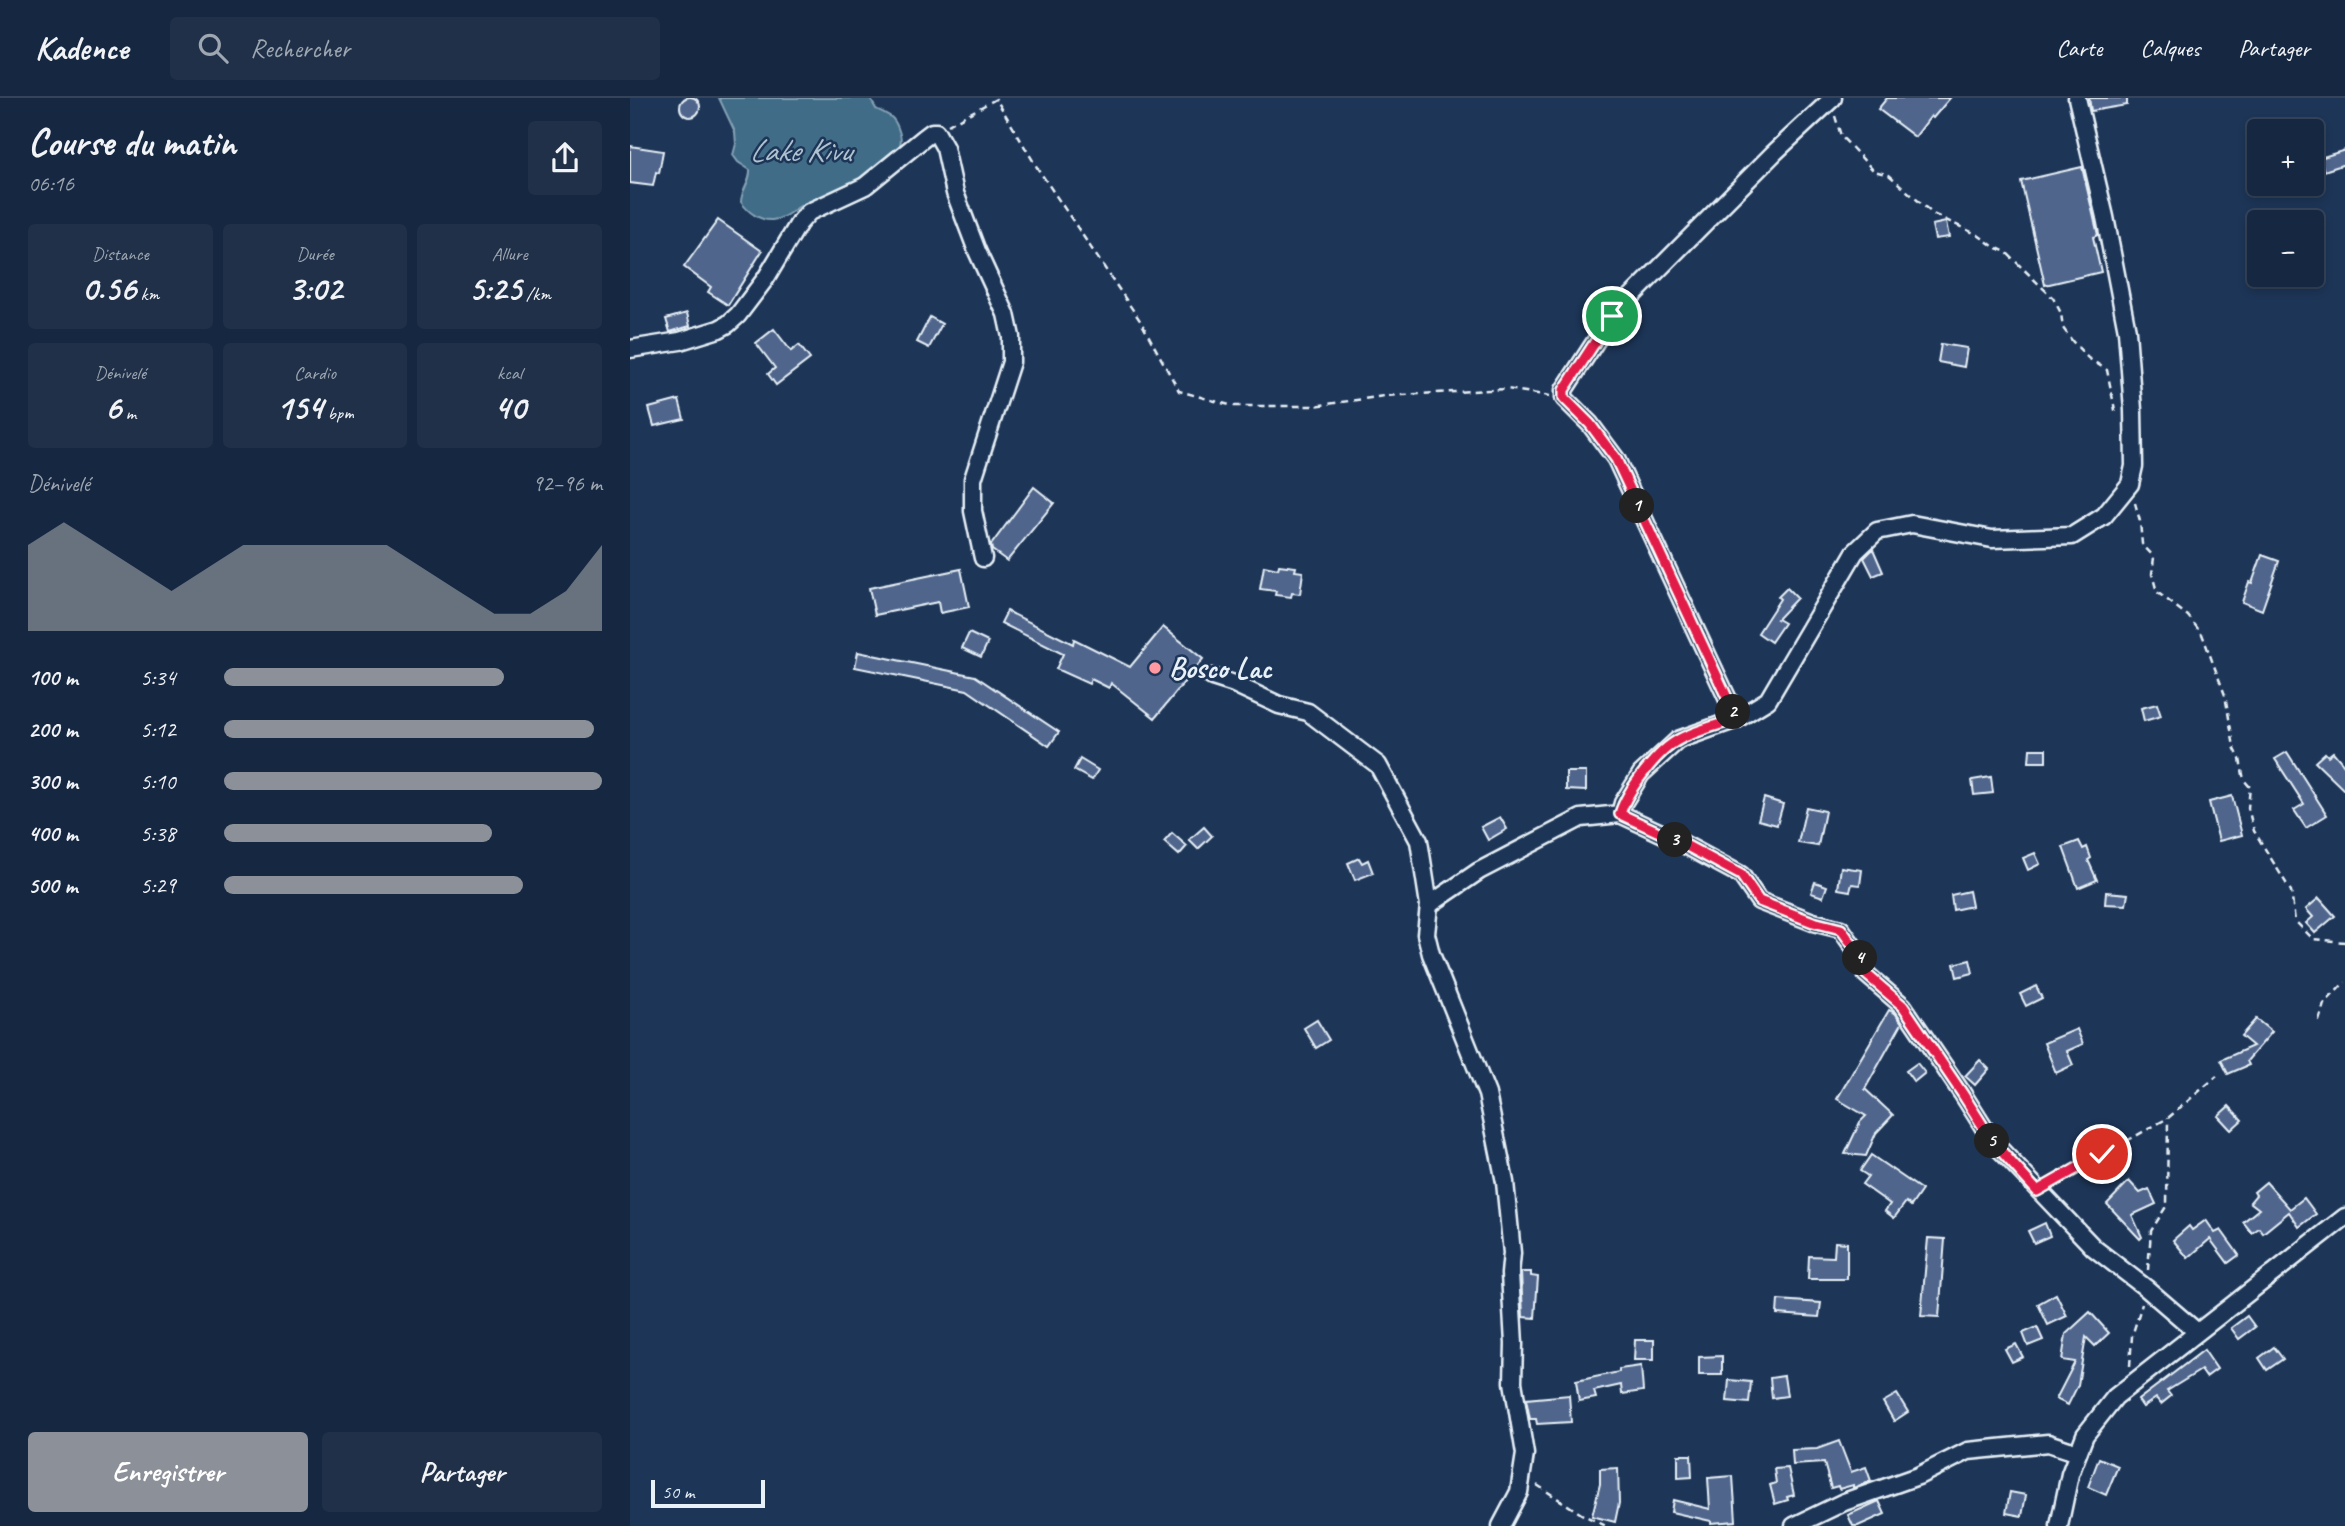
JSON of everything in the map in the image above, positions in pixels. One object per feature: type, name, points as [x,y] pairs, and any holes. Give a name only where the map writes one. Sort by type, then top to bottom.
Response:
[{"type":"street","points":[[1737,719],[1616,459],[1590,424],[1564,398],[1564,390],[1612,316],[1774,153],[1833,98]]},
{"type":"street","points":[[1620,814],[1623,803],[1641,774],[1678,740],[1737,719],[1768,700],[1855,552],[1877,531],[1912,524],[1992,539],[2072,536],[2104,516],[2130,484],[2134,467],[2133,410],[2127,331],[2105,217],[2077,98]]},
{"type":"street","points":[[630,349],[680,341],[728,324],[766,278],[799,222],[809,212],[865,186],[923,138],[936,132],[945,148],[955,193],[977,251],[1006,314],[1011,337],[1008,376],[973,479],[973,510],[983,558]]},
{"type":"street","points":[[1212,677],[1279,705],[1308,712],[1378,765],[1419,841],[1429,905],[1426,934],[1431,954],[1487,1094],[1505,1182],[1512,1253],[1510,1274],[1513,1382],[1525,1454],[1520,1492],[1502,1526]]},
{"type":"street","points":[[1429,905],[1479,871],[1581,818],[1620,814],[1741,875],[1759,901],[1813,922],[1841,929],[1857,951],[1866,974],[1903,1006],[1993,1142],[2094,1248],[2147,1288],[2196,1331]]},
{"type":"street","points":[[2059,1526],[2070,1474],[2085,1435],[2100,1413],[2128,1385],[2345,1217]]},
{"type":"street","points":[[1794,1526],[1844,1502],[1918,1476],[1968,1451],[2048,1443],[2078,1453]]},
{"type":"path","points":[[936,132],[996,99],[1038,170],[1141,322],[1179,391],[1233,406],[1314,406],[1384,396],[1507,388],[1564,398]]},
{"type":"path","points":[[2319,1021],[2324,1004],[2345,982]]},
{"type":"path","points":[[2037,1191],[2168,1118],[2217,1076]]},
{"type":"path","points":[[2128,1385],[2132,1336],[2147,1288],[2151,1231],[2167,1205],[2168,1118]]},
{"type":"path","points":[[1523,1475],[1546,1493],[1606,1526]]},
{"type":"water","name":"Lake Kivu","points":[[719,98],[870,98],[876,109],[894,120],[900,134],[900,143],[888,161],[856,184],[806,203],[782,218],[763,219],[741,202],[750,170],[733,155],[735,132]]},
{"type":"building","points":[[690,97],[697,100],[700,107],[697,114],[690,117],[683,114],[680,107],[683,100]]},
{"type":"building","points":[[1887,98],[1950,98],[1933,118],[1931,116],[1915,137],[1878,109]]},
{"type":"building","points":[[2089,98],[2127,98],[2127,105],[2091,111]]},
{"type":"building","points":[[630,146],[663,151],[659,173],[656,172],[653,186],[630,183]]},
{"type":"building","points":[[2345,150],[2345,164],[2324,171],[2324,157]]},
{"type":"building","points":[[2082,167],[2098,235],[2093,237],[2101,272],[2045,285],[2021,181]]},
{"type":"building","points":[[718,220],[762,251],[728,305],[708,292],[711,287],[684,267]]},
{"type":"building","points":[[1946,222],[1949,237],[1935,239],[1932,225]]},
{"type":"building","points":[[687,313],[690,326],[670,332],[666,319]]},
{"type":"building","points":[[930,317],[942,324],[929,348],[917,342]]},
{"type":"building","points":[[774,329],[791,351],[799,345],[810,359],[776,385],[768,374],[775,368],[756,343]]},
{"type":"building","points":[[1941,344],[1967,348],[1964,367],[1938,362]]},
{"type":"building","points":[[679,400],[684,419],[654,426],[649,408]]},
{"type":"building","points":[[1034,487],[1054,503],[1007,561],[992,550],[991,545]]},
{"type":"building","points":[[1873,549],[1883,572],[1873,576],[1864,558]]},
{"type":"building","points":[[2262,555],[2279,561],[2262,610],[2242,602]]},
{"type":"building","points":[[1279,565],[1296,567],[1295,571],[1303,572],[1300,594],[1292,593],[1291,597],[1275,595],[1276,591],[1260,589],[1264,566],[1278,569]]},
{"type":"building","points":[[961,569],[969,607],[940,613],[938,602],[875,615],[869,588]]},
{"type":"building","points":[[1787,588],[1797,598],[1777,619],[1784,623],[1771,642],[1758,633],[1780,599],[1778,597]]},
{"type":"building","points":[[1007,611],[1073,644],[1074,639],[1130,667],[1163,627],[1203,659],[1155,718],[1111,683],[1109,688],[1091,679],[1089,684],[1056,669],[1063,654],[1001,623]]},
{"type":"building","points":[[969,633],[988,642],[981,657],[962,648]]},
{"type":"building","points":[[858,652],[975,676],[1059,732],[1049,746],[967,690],[855,667]]},
{"type":"building","points":[[2157,704],[2161,716],[2144,721],[2141,708]]},
{"type":"building","points":[[2030,749],[2046,749],[2046,762],[2029,762]]},
{"type":"building","points":[[2287,752],[2327,815],[2306,828],[2294,810],[2304,804],[2275,759]]},
{"type":"building","points":[[2333,752],[2345,766],[2345,791],[2315,762],[2325,753],[2328,756]]},
{"type":"building","points":[[1080,759],[1098,770],[1092,780],[1074,770]]},
{"type":"building","points":[[1566,772],[1586,772],[1586,791],[1566,790]]},
{"type":"building","points":[[1991,777],[1993,793],[1974,795],[1972,780]]},
{"type":"building","points":[[2232,796],[2242,835],[2219,841],[2209,802]]},
{"type":"building","points":[[1764,798],[1783,804],[1777,825],[1758,820]]},
{"type":"building","points":[[1806,807],[1825,811],[1818,846],[1798,843]]},
{"type":"building","points":[[1500,817],[1507,829],[1488,840],[1481,827]]},
{"type":"building","points":[[1204,827],[1212,836],[1198,849],[1189,840]]},
{"type":"building","points":[[1172,833],[1187,846],[1179,855],[1164,842]]},
{"type":"building","points":[[2079,841],[2083,849],[2087,847],[2091,858],[2088,860],[2097,880],[2078,888],[2063,847]]},
{"type":"building","points":[[2035,853],[2040,864],[2028,870],[2023,858]]},
{"type":"building","points":[[1359,858],[1362,863],[1368,860],[1373,873],[1355,880],[1348,863]]},
{"type":"building","points":[[1841,867],[1862,870],[1860,885],[1852,884],[1850,891],[1838,889]]},
{"type":"building","points":[[1815,882],[1827,886],[1823,897],[1811,893]]},
{"type":"building","points":[[1969,891],[1972,906],[1953,910],[1951,895]]},
{"type":"building","points":[[2106,892],[2128,894],[2126,905],[2105,904]]},
{"type":"building","points":[[2319,898],[2335,916],[2315,933],[2306,923],[2313,917],[2306,909]]},
{"type":"building","points":[[1970,960],[1973,973],[1957,977],[1954,964]]},
{"type":"building","points":[[2036,986],[2042,998],[2026,1006],[2020,994]]},
{"type":"building","points":[[1889,1010],[1895,1013],[1902,1023],[1865,1089],[1893,1115],[1876,1133],[1866,1156],[1845,1154],[1860,1122],[1866,1116],[1837,1099]]},
{"type":"building","points":[[2256,1019],[2272,1032],[2247,1061],[2249,1065],[2228,1074],[2221,1060],[2253,1046],[2241,1036]]},
{"type":"building","points":[[1317,1020],[1329,1040],[1316,1048],[1304,1028]]},
{"type":"building","points":[[2077,1029],[2083,1044],[2067,1051],[2073,1065],[2056,1073],[2044,1043]]},
{"type":"building","points":[[1980,1060],[1989,1069],[1975,1085],[1965,1076]]},
{"type":"building","points":[[1917,1063],[1925,1073],[1914,1082],[1906,1071]]},
{"type":"building","points":[[2229,1106],[2242,1120],[2231,1130],[2218,1116]]},
{"type":"building","points":[[1871,1155],[1922,1190],[1911,1206],[1906,1202],[1894,1218],[1885,1211],[1890,1204],[1862,1184],[1868,1176],[1860,1171]]},
{"type":"building","points":[[2129,1181],[2140,1193],[2149,1189],[2156,1204],[2132,1215],[2142,1237],[2140,1239],[2107,1204]]},
{"type":"building","points":[[2266,1182],[2290,1209],[2304,1198],[2316,1214],[2299,1227],[2289,1212],[2263,1233],[2259,1228],[2252,1233],[2243,1222],[2259,1209],[2250,1202],[2256,1195],[2254,1192]]},
{"type":"building","points":[[2206,1220],[2215,1233],[2221,1230],[2239,1255],[2228,1263],[2210,1239],[2188,1258],[2173,1240],[2189,1226],[2192,1230]]},
{"type":"building","points":[[2045,1223],[2050,1236],[2034,1243],[2028,1231]]},
{"type":"building","points":[[1928,1238],[1945,1239],[1939,1317],[1921,1316]]},
{"type":"building","points":[[1835,1242],[1847,1243],[1847,1279],[1808,1279],[1809,1256],[1834,1257]]},
{"type":"building","points":[[1521,1272],[1531,1272],[1531,1276],[1538,1277],[1535,1318],[1523,1317]]},
{"type":"building","points":[[2056,1294],[2067,1316],[2048,1325],[2038,1304]]},
{"type":"building","points":[[1778,1300],[1821,1303],[1819,1317],[1777,1314]]},
{"type":"building","points":[[2090,1312],[2109,1333],[2095,1346],[2086,1337],[2078,1385],[2068,1405],[2056,1399],[2075,1362],[2062,1360],[2066,1334]]},
{"type":"building","points":[[2247,1316],[2255,1327],[2239,1339],[2231,1328]]},
{"type":"building","points":[[2037,1327],[2043,1340],[2028,1346],[2023,1333]]},
{"type":"building","points":[[1635,1340],[1654,1340],[1654,1360],[1634,1360]]},
{"type":"building","points":[[2016,1344],[2023,1357],[2012,1362],[2005,1349]]},
{"type":"building","points":[[2274,1347],[2283,1359],[2267,1370],[2259,1358]]},
{"type":"building","points":[[2204,1350],[2217,1369],[2206,1377],[2201,1370],[2167,1391],[2171,1396],[2161,1404],[2156,1398],[2143,1407],[2138,1400]]},
{"type":"building","points":[[1722,1356],[1722,1375],[1699,1375],[1699,1357]]},
{"type":"building","points":[[1641,1366],[1643,1391],[1622,1394],[1621,1385],[1594,1391],[1596,1398],[1579,1401],[1576,1381]]},
{"type":"building","points":[[1784,1376],[1787,1396],[1772,1398],[1770,1378]]},
{"type":"building","points":[[1729,1380],[1751,1382],[1749,1403],[1727,1401]]},
{"type":"building","points":[[1897,1394],[1908,1412],[1894,1421],[1883,1402]]},
{"type":"building","points":[[1569,1395],[1571,1422],[1537,1424],[1536,1419],[1530,1419],[1526,1399]]},
{"type":"building","points":[[1839,1441],[1851,1472],[1866,1467],[1871,1481],[1853,1488],[1853,1485],[1831,1488],[1824,1463],[1793,1465],[1792,1450],[1817,1449]]},
{"type":"building","points":[[1678,1455],[1691,1455],[1692,1477],[1678,1478]]},
{"type":"building","points":[[2099,1458],[2118,1466],[2106,1495],[2088,1487]]},
{"type":"building","points":[[1618,1468],[1619,1503],[1615,1522],[1592,1516],[1600,1484],[1600,1469]]},
{"type":"building","points":[[1788,1468],[1794,1495],[1775,1504],[1770,1485],[1776,1483],[1774,1469]]},
{"type":"building","points":[[1733,1476],[1736,1521],[1711,1523],[1671,1512],[1673,1500],[1710,1509],[1708,1478]]},
{"type":"building","points":[[2010,1492],[2026,1495],[2022,1516],[2006,1513]]},
{"type":"building","points":[[1879,1501],[1885,1514],[1853,1526],[1848,1515]]},
{"type":"place","name":"Bosco Lac","points":[[1155,668]]},
{"type":"route","points":[[1612,316],[1564,390],[1564,398],[1590,424],[1616,459],[1737,719],[1678,740],[1641,774],[1623,803],[1620,814],[1741,875],[1759,901],[1813,922],[1841,929],[1857,951],[1866,974],[1903,1006],[1993,1142],[2037,1191],[2102,1154]]}]
